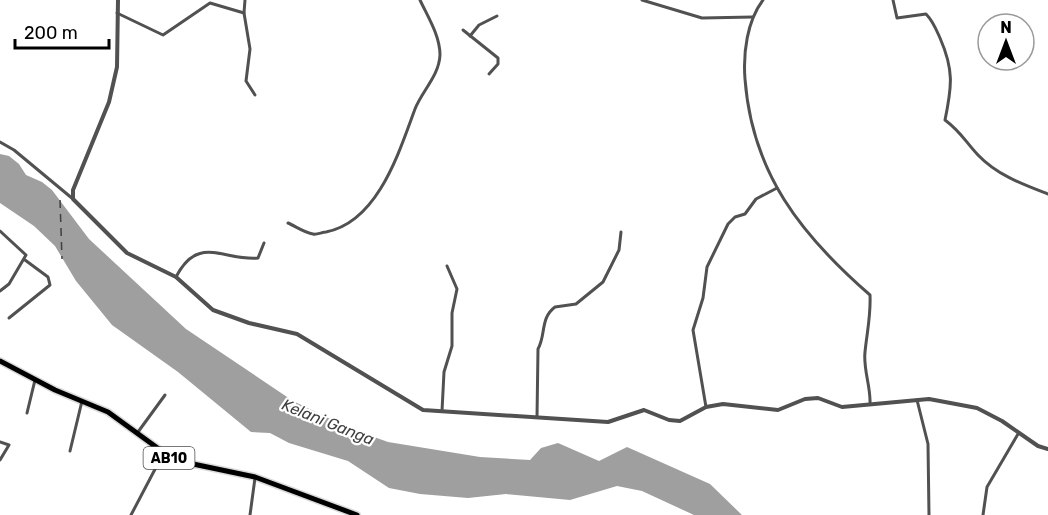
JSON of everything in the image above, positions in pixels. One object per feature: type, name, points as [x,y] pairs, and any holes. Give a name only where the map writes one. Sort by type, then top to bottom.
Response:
[{"type":"main road","name":"AB10","points":[[0,362],[108,412],[163,454],[181,463],[255,477],[357,515]]},
{"type":"street","points":[[73,199],[73,190],[110,102],[117,67],[117,0]]},
{"type":"street","points":[[245,0],[244,13],[250,50],[246,81],[255,94]]},
{"type":"street","points":[[288,223],[313,234],[340,229],[358,218],[369,205],[402,150],[416,108],[434,76],[440,58],[436,35],[420,0]]},
{"type":"street","points":[[642,0],[702,18],[753,17]]},
{"type":"street","points":[[763,0],[753,17],[743,62],[746,96],[760,154],[768,174],[819,248],[870,295],[870,328],[865,354],[871,388],[870,404]]},
{"type":"street","points":[[893,0],[897,18],[926,14],[932,20],[944,47],[952,76],[951,96],[945,120],[963,134],[978,155],[1008,179],[1048,194]]},
{"type":"street","points":[[117,13],[163,35],[210,3],[244,13]]},
{"type":"street","points":[[470,36],[479,25],[497,16]]},
{"type":"street","points":[[463,30],[498,58],[498,64],[489,74]]},
{"type":"street","points":[[0,142],[14,150],[73,199],[127,253],[176,276],[213,310],[249,323],[297,334],[423,410],[608,422],[644,410],[669,420],[680,421],[706,407],[737,404],[751,409],[778,410],[805,399],[818,398],[842,407],[917,399],[947,401],[977,408],[1002,421],[1038,446],[1048,449]]},
{"type":"street","points":[[706,407],[693,330],[703,298],[707,267],[728,224],[735,217],[745,214],[756,199],[777,188]]},
{"type":"street","points":[[0,231],[25,252],[25,260],[9,284],[0,291]]},
{"type":"street","points":[[537,417],[538,349],[543,340],[544,321],[548,312],[555,307],[576,304],[603,282],[619,250],[621,232]]},
{"type":"street","points":[[176,276],[183,262],[191,256],[215,251],[250,259],[258,258],[264,243]]},
{"type":"street","points":[[9,318],[51,282],[43,272],[25,260]]},
{"type":"street","points":[[442,412],[444,372],[452,346],[452,313],[457,289],[447,266]]},
{"type":"street","points":[[27,413],[35,380]]},
{"type":"street","points":[[136,434],[165,395]]},
{"type":"street","points":[[917,399],[928,444],[929,515]]},
{"type":"street","points":[[70,451],[82,400]]},
{"type":"street","points":[[983,515],[987,486],[1018,434]]},
{"type":"street","points":[[0,442],[9,445],[0,460]]},
{"type":"street","points":[[131,515],[163,454]]},
{"type":"street","points":[[250,515],[255,477]]},
{"type":"water","name":"Kelani Ganga","points":[[0,154],[9,156],[19,164],[26,175],[42,182],[52,190],[89,239],[186,329],[293,401],[349,428],[388,442],[480,457],[530,460],[541,448],[558,443],[599,461],[627,447],[710,484],[742,515],[694,515],[642,491],[617,486],[570,500],[506,494],[468,498],[420,494],[389,488],[348,461],[289,443],[270,433],[251,432],[178,372],[112,325],[76,281],[55,246],[34,226],[0,203]]},
{"type":"ferry route","points":[[60,200],[62,259]]}]
